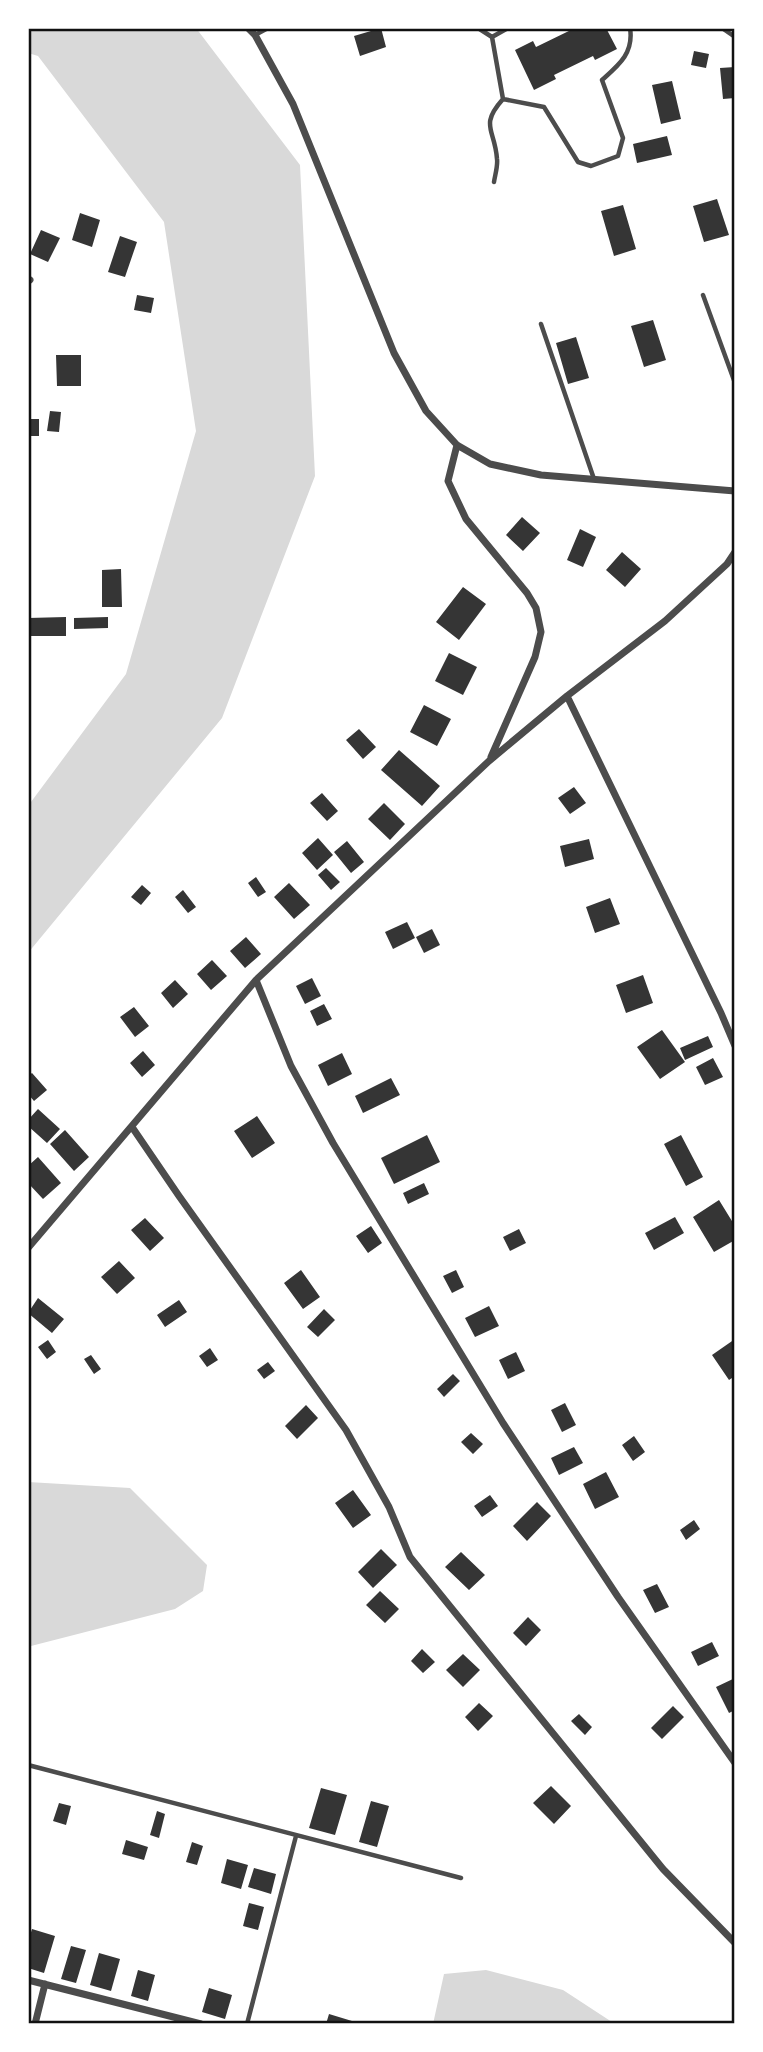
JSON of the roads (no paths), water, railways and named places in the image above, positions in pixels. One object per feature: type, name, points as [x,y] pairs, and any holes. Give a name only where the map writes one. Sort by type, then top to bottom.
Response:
[{"type":"street","points":[[248,28],[293,104],[394,353],[426,411],[457,445],[490,464],[541,475],[735,491]]},
{"type":"street","points":[[457,445],[448,481],[466,519],[537,608],[541,632],[535,657],[489,761]]},
{"type":"street","points":[[28,1248],[256,980],[489,761],[567,696],[665,621],[727,564],[735,552]]},
{"type":"street","points":[[567,696],[722,1013],[735,1046]]},
{"type":"street","points":[[256,980],[291,1066],[333,1143],[503,1423],[618,1597],[735,1763]]},
{"type":"street","points":[[132,1127],[346,1430],[389,1507],[410,1557],[663,1869],[735,1943]]},
{"type":"street","points":[[28,1980],[201,2024]]},
{"type":"street","points":[[35,2024],[46,1984]]},
{"type":"lane","points":[[254,35],[268,28]]},
{"type":"lane","points":[[478,28],[492,37],[503,99]]},
{"type":"lane","points":[[492,37],[508,28]]},
{"type":"lane","points":[[503,99],[544,107],[579,162],[591,166],[618,156],[623,138],[602,80],[624,61],[632,41],[630,28]]},
{"type":"lane","points":[[722,28],[735,37]]},
{"type":"lane","points":[[494,182],[498,160],[489,126],[491,112],[503,99]]},
{"type":"lane","points":[[703,295],[735,383]]},
{"type":"lane","points":[[541,324],[594,480]]},
{"type":"lane","points":[[28,1765],[461,1878]]},
{"type":"lane","points":[[247,2024],[296,1836]]}]
